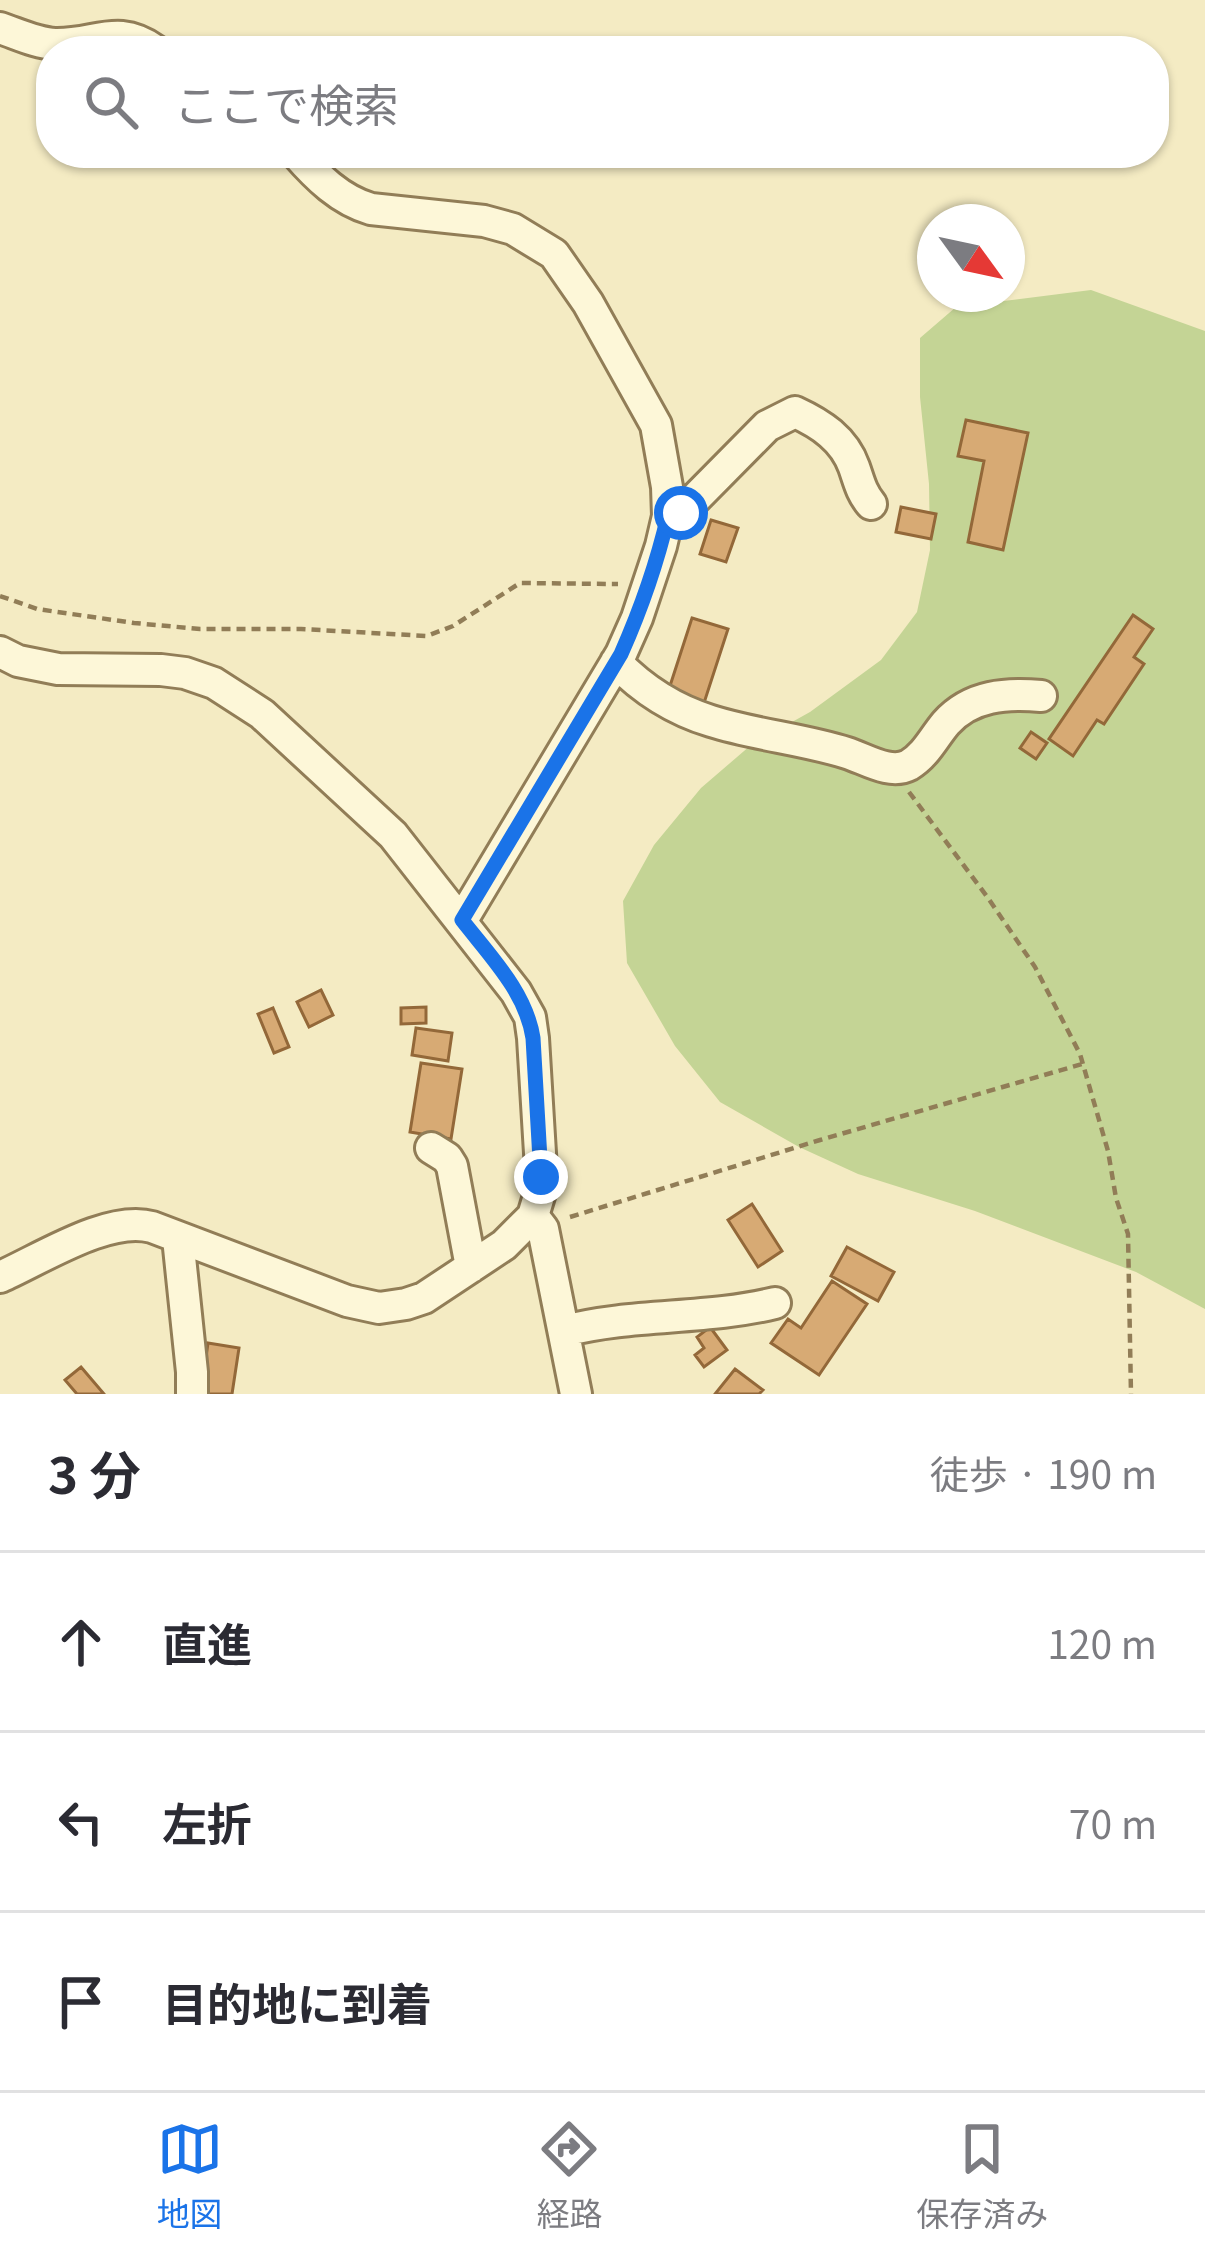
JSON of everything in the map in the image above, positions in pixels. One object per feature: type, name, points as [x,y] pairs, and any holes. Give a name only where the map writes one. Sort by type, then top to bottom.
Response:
[{"type":"street","points":[[0,28],[36,42]]},
{"type":"street","points":[[311,168],[354,204],[484,221],[514,229],[554,254],[588,303],[656,425],[668,516],[637,618],[616,662],[462,920]]},
{"type":"street","points":[[668,516],[681,513],[766,426],[795,412],[828,431],[846,449],[862,493],[871,504]]},
{"type":"street","points":[[0,652],[58,669],[161,670],[214,683],[262,714],[393,835],[462,920],[530,1017],[542,1186],[537,1221],[576,1394]]},
{"type":"street","points":[[616,662],[664,700],[710,721],[842,752],[891,769],[908,766],[970,704],[1015,694],[1041,696]]},
{"type":"street","points":[[431,1148],[452,1166],[471,1267]]},
{"type":"street","points":[[0,1277],[96,1233],[142,1225],[347,1301],[379,1308],[424,1298],[537,1221]]},
{"type":"street","points":[[178,1238],[192,1394]]},
{"type":"street","points":[[564,1331],[598,1322],[709,1315],[776,1303]]},
{"type":"path","points":[[0,596],[37,609],[156,625],[427,636],[454,626],[520,584],[648,585]]},
{"type":"path","points":[[891,769],[1035,968],[1080,1054],[1128,1234],[1131,1394]]},
{"type":"path","points":[[537,1221],[1082,1064]]},
{"type":"green space","points":[[1091,290],[1205,331],[1205,1309],[1136,1272],[975,1211],[858,1174],[720,1102],[675,1046],[627,963],[623,901],[654,845],[701,788],[751,745],[810,712],[881,660],[917,612],[930,550],[920,338],[950,312],[1025,312],[1025,298]]},
{"type":"building","points":[[966,420],[1028,433],[1003,550],[968,542],[984,461],[958,456]]},
{"type":"building","points":[[901,507],[936,514],[931,539],[896,532]]},
{"type":"building","points":[[711,520],[738,528],[726,562],[700,554]]},
{"type":"building","points":[[1133,615],[1153,629],[1134,657],[1144,664],[1104,724],[1097,720],[1073,756],[1049,739]]},
{"type":"building","points":[[692,618],[728,629],[704,703],[668,692]]},
{"type":"building","points":[[1031,732],[1047,743],[1036,759],[1020,748]]},
{"type":"building","points":[[321,990],[333,1015],[309,1027],[297,1002]]},
{"type":"building","points":[[426,1007],[426,1023],[401,1024],[401,1008]]},
{"type":"building","points":[[273,1008],[289,1047],[274,1053],[258,1014]]},
{"type":"building","points":[[416,1028],[452,1033],[448,1061],[412,1055]]},
{"type":"building","points":[[421,1063],[462,1069],[451,1139],[410,1132]]},
{"type":"building","points":[[752,1204],[782,1251],[758,1267],[728,1220]]},
{"type":"building","points":[[847,1247],[894,1272],[878,1301],[831,1276]]},
{"type":"building","points":[[832,1281],[867,1304],[819,1375],[771,1343],[788,1319],[801,1328]]},
{"type":"building","points":[[710,1327],[727,1350],[704,1367],[695,1355],[704,1348],[697,1337]]},
{"type":"building","points":[[208,1343],[239,1348],[232,1394],[205,1394]]},
{"type":"building","points":[[81,1367],[104,1394],[77,1394],[65,1380]]},
{"type":"building","points":[[735,1369],[763,1390],[759,1394],[715,1394]]},
{"type":"route","points":[[541,1177],[530,1017],[462,920],[621,654],[668,516],[681,513]]}]
